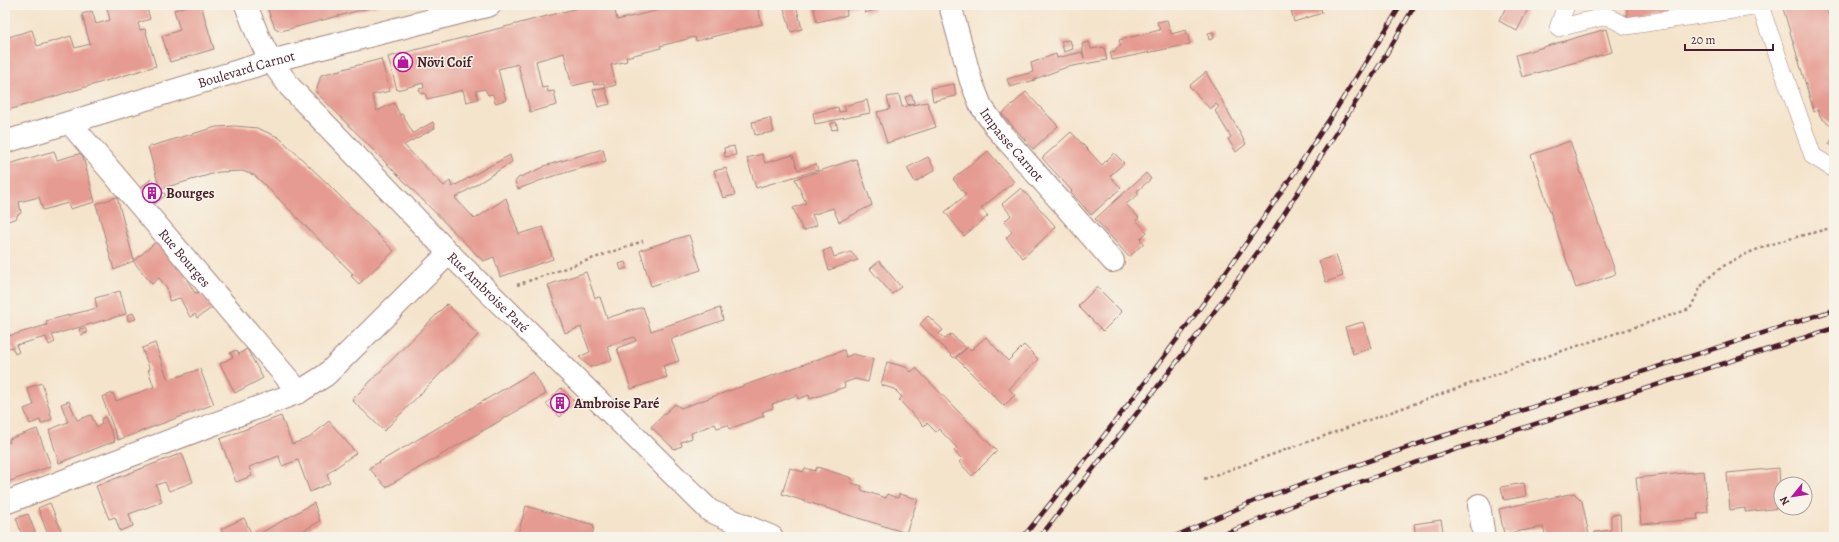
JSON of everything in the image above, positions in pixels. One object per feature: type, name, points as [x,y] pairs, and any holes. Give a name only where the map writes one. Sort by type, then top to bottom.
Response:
[{"type":"street","name":"Rue Ambroise Paré","points":[[246,5],[258,36],[271,61],[290,87],[449,253],[710,511],[772,537]]},
{"type":"street","name":"Boulevard Carnot","points":[[5,142],[271,61],[490,5]]},
{"type":"street","name":"Impasse Carnot","points":[[950,5],[971,81],[981,106],[998,130],[1113,261]]},
{"type":"street","name":"Rue Bourges","points":[[70,123],[299,392]]},
{"type":"street","points":[[5,502],[299,392],[326,375],[449,253]]},
{"type":"street","points":[[1478,504],[1484,537]]},
{"type":"lane","points":[[1566,5],[1558,28],[1607,16],[1626,26],[1760,6],[1813,156],[1834,169]]},
{"type":"path","points":[[1204,479],[1559,352],[1690,309],[1702,285],[1722,267],[1765,246],[1834,227]]},
{"type":"path","points":[[491,294],[643,241]]},
{"type":"building","points":[[106,5],[146,5],[150,19],[138,23],[140,30],[145,29],[156,66],[5,111],[5,38],[32,30],[37,46],[71,36],[75,48],[90,44],[82,14],[92,11],[96,24],[110,20]]},
{"type":"building","points":[[190,5],[201,5],[214,49],[170,62],[162,36],[180,30],[174,10]]},
{"type":"building","points":[[266,5],[380,5],[281,31],[275,28]]},
{"type":"building","points":[[590,5],[614,5],[617,20],[681,5],[757,5],[762,24],[696,41],[695,37],[626,57],[627,61],[611,65],[616,85],[605,88],[610,104],[598,107],[593,90],[605,87],[604,83],[594,85],[593,81],[572,86],[564,53],[536,61],[542,88],[547,87],[548,92],[554,91],[557,105],[530,112],[518,64],[498,69],[506,100],[495,103],[493,94],[488,95],[485,89],[476,91],[478,99],[466,102],[463,90],[427,99],[425,93],[421,94],[419,89],[424,88],[423,83],[397,90],[388,57]]},
{"type":"building","points":[[783,5],[796,5],[802,29],[791,32]]},
{"type":"building","points":[[813,5],[857,6],[846,8],[847,15],[817,22]]},
{"type":"building","points":[[863,5],[874,5],[875,10],[865,13]]},
{"type":"building","points":[[1304,5],[1320,5],[1322,13],[1294,22],[1291,9]]},
{"type":"building","points":[[1507,5],[1530,5],[1517,31],[1499,21]]},
{"type":"building","points":[[1627,5],[1670,5],[1670,11],[1627,20]]},
{"type":"building","points":[[1782,5],[1825,5],[1834,34],[1834,127],[1821,118],[1818,110],[1814,112]]},
{"type":"building","points":[[1167,20],[1171,34],[1186,30],[1190,44],[1112,60],[1110,52],[1116,51],[1116,48],[1121,46],[1119,40],[1160,30],[1157,22]]},
{"type":"building","points":[[1606,29],[1612,52],[1522,77],[1516,55]]},
{"type":"building","points":[[1213,32],[1214,38],[1209,40],[1208,33]]},
{"type":"building","points":[[1070,40],[1073,49],[1064,52],[1061,41]]},
{"type":"building","points":[[1089,42],[1091,49],[1104,47],[1107,60],[1067,67],[1035,80],[1010,87],[1007,79],[1033,72],[1031,63],[1056,54],[1057,58],[1082,52],[1084,58],[1082,44]]},
{"type":"building","points":[[381,59],[390,91],[372,95],[377,111],[394,103],[400,115],[402,114],[413,133],[433,122],[435,128],[404,145],[444,186],[450,181],[452,187],[510,155],[512,162],[455,198],[475,219],[506,198],[519,234],[543,227],[553,259],[500,277],[494,257],[483,261],[316,92],[321,75]]},
{"type":"building","points":[[1206,72],[1246,144],[1236,152],[1228,139],[1231,137],[1215,111],[1219,107],[1216,104],[1210,109],[1189,86]]},
{"type":"building","points":[[954,84],[956,96],[933,101],[931,88]]},
{"type":"building","points":[[1026,92],[1058,126],[1033,149],[1002,114]]},
{"type":"building","points":[[899,95],[902,107],[927,102],[936,127],[887,143],[877,112],[890,109],[887,97]]},
{"type":"building","points":[[912,95],[914,103],[908,105],[905,97]]},
{"type":"building","points":[[867,100],[870,113],[815,124],[813,113],[838,107],[839,112],[846,111],[844,106]]},
{"type":"building","points":[[770,118],[774,132],[755,135],[752,122]]},
{"type":"building","points":[[836,122],[838,129],[832,130],[830,124]]},
{"type":"building","points":[[235,126],[257,128],[278,137],[284,142],[394,251],[359,284],[351,276],[353,274],[254,175],[242,171],[219,172],[160,189],[148,147],[216,127]]},
{"type":"building","points":[[1071,132],[1102,165],[1114,153],[1124,163],[1110,176],[1121,188],[1091,215],[1071,192],[1072,191],[1042,158]]},
{"type":"building","points":[[1834,136],[1834,147],[1829,144]]},
{"type":"building","points":[[1570,141],[1616,274],[1576,288],[1531,155]]},
{"type":"building","points":[[734,146],[736,155],[725,157],[724,148]]},
{"type":"building","points":[[603,149],[606,161],[547,178],[518,189],[515,182],[518,178],[544,166]]},
{"type":"building","points":[[54,151],[57,160],[82,153],[95,202],[70,209],[68,203],[43,210],[39,197],[19,202],[21,213],[17,215],[17,218],[5,222],[5,165]]},
{"type":"building","points":[[988,151],[1014,182],[981,208],[988,216],[964,236],[945,212],[966,195],[953,179]]},
{"type":"building","points":[[762,154],[765,163],[793,155],[798,170],[816,164],[818,170],[756,188],[747,158]]},
{"type":"building","points":[[928,157],[935,170],[915,182],[907,168]]},
{"type":"building","points":[[856,159],[872,205],[839,222],[833,208],[812,215],[817,225],[803,231],[793,208],[806,203],[795,179]]},
{"type":"building","points":[[726,168],[735,195],[723,198],[714,171]]},
{"type":"building","points":[[1146,173],[1151,179],[1137,191],[1139,194],[1126,204],[1139,218],[1136,220],[1147,232],[1140,239],[1144,243],[1129,257],[1095,219]]},
{"type":"building","name":"Bourges","points":[[151,179],[166,195],[151,207],[138,190]]},
{"type":"building","points":[[1021,188],[1056,227],[1023,258],[1006,238],[1012,232],[1004,222],[1011,215],[1002,204]]},
{"type":"building","points":[[117,197],[134,261],[158,240],[189,277],[186,278],[195,293],[200,292],[213,307],[197,318],[195,314],[190,317],[180,298],[169,301],[167,288],[159,278],[152,284],[133,261],[114,270],[96,204]]},
{"type":"building","points":[[689,235],[701,270],[651,286],[640,250]]},
{"type":"building","points":[[831,248],[834,257],[851,252],[858,260],[829,270],[823,251]]},
{"type":"building","points":[[1336,255],[1343,276],[1326,282],[1319,261]]},
{"type":"building","points":[[879,261],[901,287],[892,294],[870,269]]},
{"type":"building","points":[[625,262],[627,268],[621,270],[619,264]]},
{"type":"building","points":[[586,272],[595,298],[600,297],[607,318],[643,307],[651,331],[720,308],[723,320],[671,339],[679,361],[663,366],[667,377],[631,389],[617,348],[636,341],[634,337],[607,346],[612,360],[590,367],[579,357],[590,352],[581,327],[565,333],[548,285]]},
{"type":"building","points":[[1097,287],[1122,312],[1103,331],[1078,306]]},
{"type":"building","points":[[120,291],[126,314],[52,335],[55,342],[49,345],[46,337],[16,345],[19,352],[15,354],[12,347],[5,349],[5,337],[47,325],[46,321],[97,308],[95,298]]},
{"type":"building","points":[[447,304],[478,335],[384,431],[352,400]]},
{"type":"building","points":[[133,313],[136,319],[128,321],[127,315]]},
{"type":"building","points":[[928,316],[943,330],[939,334],[945,339],[951,334],[966,348],[954,358],[920,324]]},
{"type":"building","points":[[1363,322],[1371,348],[1353,354],[1345,327]]},
{"type":"building","points":[[85,328],[87,333],[81,335],[79,329]]},
{"type":"building","points":[[986,337],[1008,361],[1024,345],[1038,359],[1009,389],[1015,395],[1004,406],[956,358],[968,347],[971,350]]},
{"type":"building","points":[[155,343],[168,380],[200,369],[214,404],[118,440],[102,397],[113,393],[116,401],[154,387],[142,348]]},
{"type":"building","points":[[247,349],[263,378],[235,393],[220,364],[233,357],[230,353],[236,350],[239,354]]},
{"type":"building","points":[[844,350],[846,357],[853,354],[873,359],[868,382],[855,379],[844,383],[845,387],[810,399],[809,395],[798,399],[797,395],[772,404],[773,408],[762,412],[764,416],[729,429],[728,425],[717,428],[715,424],[691,433],[692,438],[681,442],[682,446],[674,449],[651,427],[675,404],[681,408]]},
{"type":"building","points":[[887,362],[906,367],[911,372],[916,368],[997,451],[972,476],[959,462],[962,459],[954,451],[957,448],[939,429],[936,432],[927,423],[924,426],[899,400],[902,397],[894,389],[881,385]]},
{"type":"building","points":[[533,372],[546,394],[386,487],[369,468]]},
{"type":"building","points":[[42,383],[52,419],[41,424],[40,420],[30,424],[24,409],[34,405],[27,388]]},
{"type":"building","name":"Ambroise Paré","points":[[561,388],[575,402],[560,417],[546,404]]},
{"type":"building","points":[[69,401],[77,420],[91,415],[97,427],[102,424],[101,419],[105,417],[115,441],[59,463],[49,430],[68,422],[61,404]]},
{"type":"building","points":[[281,416],[292,444],[309,438],[329,421],[356,453],[327,474],[330,483],[310,492],[298,460],[282,466],[279,456],[249,467],[252,476],[236,482],[220,439]]},
{"type":"building","points":[[37,429],[51,466],[5,483],[5,444],[10,442],[9,439]]},
{"type":"building","points":[[182,453],[193,482],[169,491],[165,482],[156,485],[162,502],[129,514],[133,526],[120,531],[115,517],[109,519],[96,486]]},
{"type":"building","points":[[817,467],[852,478],[851,483],[862,486],[861,490],[886,498],[887,494],[898,498],[899,494],[918,499],[906,533],[782,494],[790,468],[803,472],[805,468],[815,471]]},
{"type":"building","points":[[1779,468],[1779,476],[1773,476],[1773,509],[1745,512],[1745,508],[1730,510],[1727,473]]},
{"type":"building","points":[[1704,471],[1708,512],[1697,514],[1698,519],[1641,524],[1636,478]]},
{"type":"building","points":[[1524,483],[1526,496],[1504,500],[1501,487]]},
{"type":"building","points":[[1574,493],[1582,501],[1589,535],[1581,537],[1546,537],[1543,527],[1504,534],[1499,509]]},
{"type":"building","points":[[50,503],[61,530],[48,535],[38,508]]},
{"type":"building","points":[[314,503],[320,521],[293,537],[257,537],[257,535]]},
{"type":"building","points":[[526,506],[594,525],[592,537],[517,537]]},
{"type":"building","points":[[28,514],[37,537],[23,537],[16,518]]},
{"type":"building","points":[[1620,514],[1621,537],[1595,537],[1595,532],[1611,530],[1611,515]]},
{"type":"building","points":[[244,518],[253,537],[225,537],[221,529]]},
{"type":"building","points":[[1441,520],[1444,537],[1416,537],[1414,524]]},
{"type":"railway","points":[[1023,537],[1125,409],[1222,278],[1314,143],[1401,5]]},
{"type":"railway","points":[[1040,537],[1187,349],[1273,231],[1384,58],[1415,5]]},
{"type":"railway","points":[[1173,537],[1257,500],[1421,443],[1834,310]]},
{"type":"railway","points":[[1217,537],[1294,505],[1429,458],[1834,328]]},
{"type":"place","name":"Növi Coif","points":[[403,62]]},
{"type":"place","name":"Bourges","points":[[152,193]]},
{"type":"place","name":"Ambroise Paré","points":[[560,403]]}]
